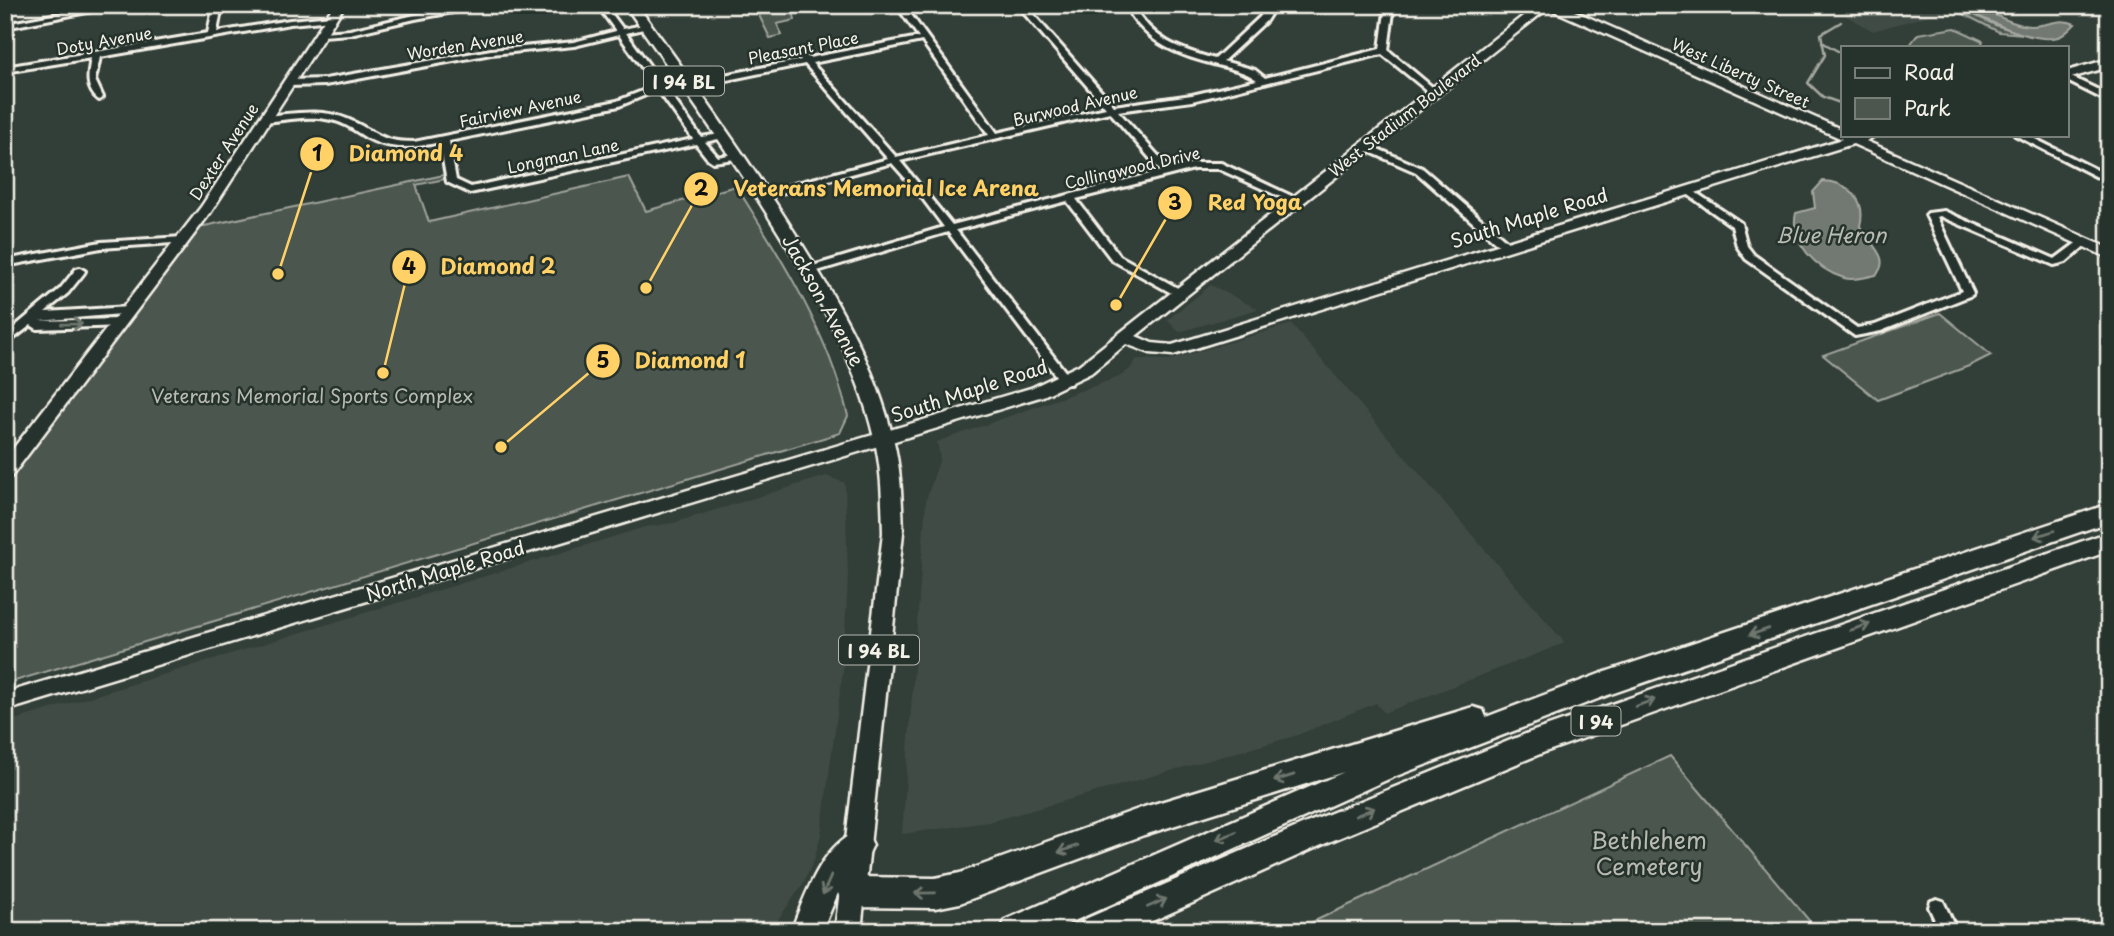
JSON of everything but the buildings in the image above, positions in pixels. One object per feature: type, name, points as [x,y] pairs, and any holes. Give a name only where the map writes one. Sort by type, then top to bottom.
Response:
[{"type":"highway","name":"I 94","points":[[1016,931],[1381,769],[1562,700],[2109,513]]},
{"type":"highway","name":"I 94","points":[[1094,931],[1314,834],[1538,742],[2109,541]]},
{"type":"highway","points":[[853,892],[935,893],[960,888],[1144,821],[1487,715],[1562,700]]},
{"type":"highway","points":[[806,931],[831,876],[858,845]]},
{"type":"main road","name":"Jackson Avenue","points":[[631,5],[739,156],[810,270],[851,344],[870,390],[884,438],[891,474],[893,533],[848,931]]},
{"type":"main road","name":"West Stadium Boulevard","points":[[1066,380],[1107,354],[1295,200],[1544,5]]},
{"type":"main road","name":"West Liberty Street","points":[[1551,5],[2109,254]]},
{"type":"main road","name":"Dexter Avenue","points":[[5,472],[183,240],[248,149],[336,11]]},
{"type":"main road","points":[[2068,76],[2109,63]]},
{"type":"main road","name":"South Maple Road","points":[[1129,335],[1164,350],[1188,347],[1199,340],[1867,136]]},
{"type":"main road","name":"South Maple Road","points":[[884,438],[1037,393],[1066,380]]},
{"type":"main road","name":"North Maple Road","points":[[5,702],[884,438]]},
{"type":"street","points":[[5,26],[119,5]]},
{"type":"street","points":[[212,35],[218,5]]},
{"type":"street","points":[[322,34],[350,32],[415,17],[487,5]]},
{"type":"street","points":[[601,5],[659,87],[716,160],[739,156]]},
{"type":"street","points":[[900,5],[995,137]]},
{"type":"street","points":[[1021,5],[1167,172]]},
{"type":"street","points":[[1129,5],[1139,25],[1158,42],[1252,72],[1263,80]]},
{"type":"street","points":[[1217,62],[1263,19],[1272,5]]},
{"type":"street","points":[[1374,5],[1389,12]]},
{"type":"street","points":[[1389,12],[1401,5]]},
{"type":"street","name":"Doty Avenue","points":[[5,71],[336,11]]},
{"type":"street","points":[[1389,12],[1384,51],[1433,91]]},
{"type":"street","name":"Worden Avenue","points":[[289,83],[325,82],[482,54],[574,44],[645,26]]},
{"type":"street","name":"Pleasant Place","points":[[688,85],[803,58],[924,38]]},
{"type":"street","name":"Burwood Avenue","points":[[763,195],[894,160],[1112,109],[1192,98],[1384,51]]},
{"type":"street","points":[[96,55],[91,80],[99,97]]},
{"type":"street","points":[[803,58],[952,228],[1066,380]]},
{"type":"street","points":[[2068,77],[2109,99]]},
{"type":"street","name":"Fairview Avenue","points":[[265,119],[296,116],[333,118],[393,146],[444,139],[619,103],[659,87]]},
{"type":"street","name":"Longman Lane","points":[[444,139],[452,182],[470,190],[724,135]]},
{"type":"street","points":[[2022,136],[2109,180]]},
{"type":"street","points":[[1364,146],[1425,174],[1506,246]]},
{"type":"street","name":"Collingwood Drive","points":[[810,270],[952,228],[1194,166],[1221,166],[1295,200]]},
{"type":"street","points":[[1689,191],[1737,225],[1742,246],[1750,257],[1856,332],[1867,332],[1968,293],[1931,215],[1934,212],[1941,212],[2048,261],[2062,260],[2083,243]]},
{"type":"street","points":[[1069,197],[1116,258],[1179,293]]},
{"type":"street","points":[[5,262],[101,245],[183,240]]},
{"type":"street","points":[[5,341],[64,291],[80,271]]},
{"type":"street","points":[[31,320],[45,316],[129,311]]},
{"type":"street","points":[[31,320],[37,325],[119,323]]},
{"type":"street","points":[[1937,907],[1949,931]]},
{"type":"shaded area","points":[[1827,5],[1944,5],[1952,9],[1873,31]]},
{"type":"shaded area","points":[[1211,285],[1258,309],[1179,332],[1167,320]]},
{"type":"shaded area","points":[[1291,324],[1565,643],[1384,713],[1376,703],[1295,736],[989,822],[902,834],[926,500],[940,458],[937,442],[1119,377],[1130,369],[1137,359],[1170,360]]},
{"type":"shaded area","points":[[826,476],[845,483],[848,577],[843,670],[821,834],[814,860],[803,884],[770,931],[5,931],[5,723],[645,527],[673,523]]},
{"type":"green space","points":[[754,5],[792,5],[795,20],[777,24],[782,35],[770,38]]},
{"type":"green space","points":[[1946,5],[2001,5],[2005,11],[1998,13],[1980,6],[1968,12],[1995,25],[2024,34],[1999,32]]},
{"type":"green space","points":[[1955,28],[1983,41],[1980,46],[1910,45],[1918,34]]},
{"type":"green space","name":"Veterans Memorial Sports Complex","points":[[444,175],[445,179],[416,185],[429,222],[629,177],[646,211],[736,186],[802,297],[829,355],[848,416],[840,433],[5,684],[5,483],[200,227]]},
{"type":"green space","points":[[1940,313],[1991,355],[1878,400],[1823,355]]},
{"type":"green space","name":"Bethlehem Cemetery","points":[[1670,756],[1818,931],[1293,931]]},
{"type":"water","points":[[1980,8],[2026,26],[2064,21],[2075,24],[2060,36],[2049,38],[2026,35],[1970,12]]},
{"type":"water","name":"Blue Heron","points":[[1823,181],[1848,189],[1858,200],[1861,208],[1860,226],[1882,262],[1876,275],[1852,279],[1834,274],[1815,262],[1801,244],[1795,224],[1796,213],[1815,208],[1813,192]]},
{"type":"waterway","points":[[1823,42],[1821,34],[1841,22]]},
{"type":"waterway","points":[[1823,42],[1841,53]]},
{"type":"waterway","points":[[1823,42],[1825,55],[1808,83],[1823,97],[1841,103]]},
{"type":"place","name":"Diamond 4","points":[[278,274]]},
{"type":"place","name":"Veterans Memorial Ice Arena","points":[[646,288]]},
{"type":"place","name":"Red Yoga","points":[[1116,305]]},
{"type":"place","name":"Diamond 2","points":[[383,373]]},
{"type":"place","name":"Diamond 1","points":[[501,447]]}]
